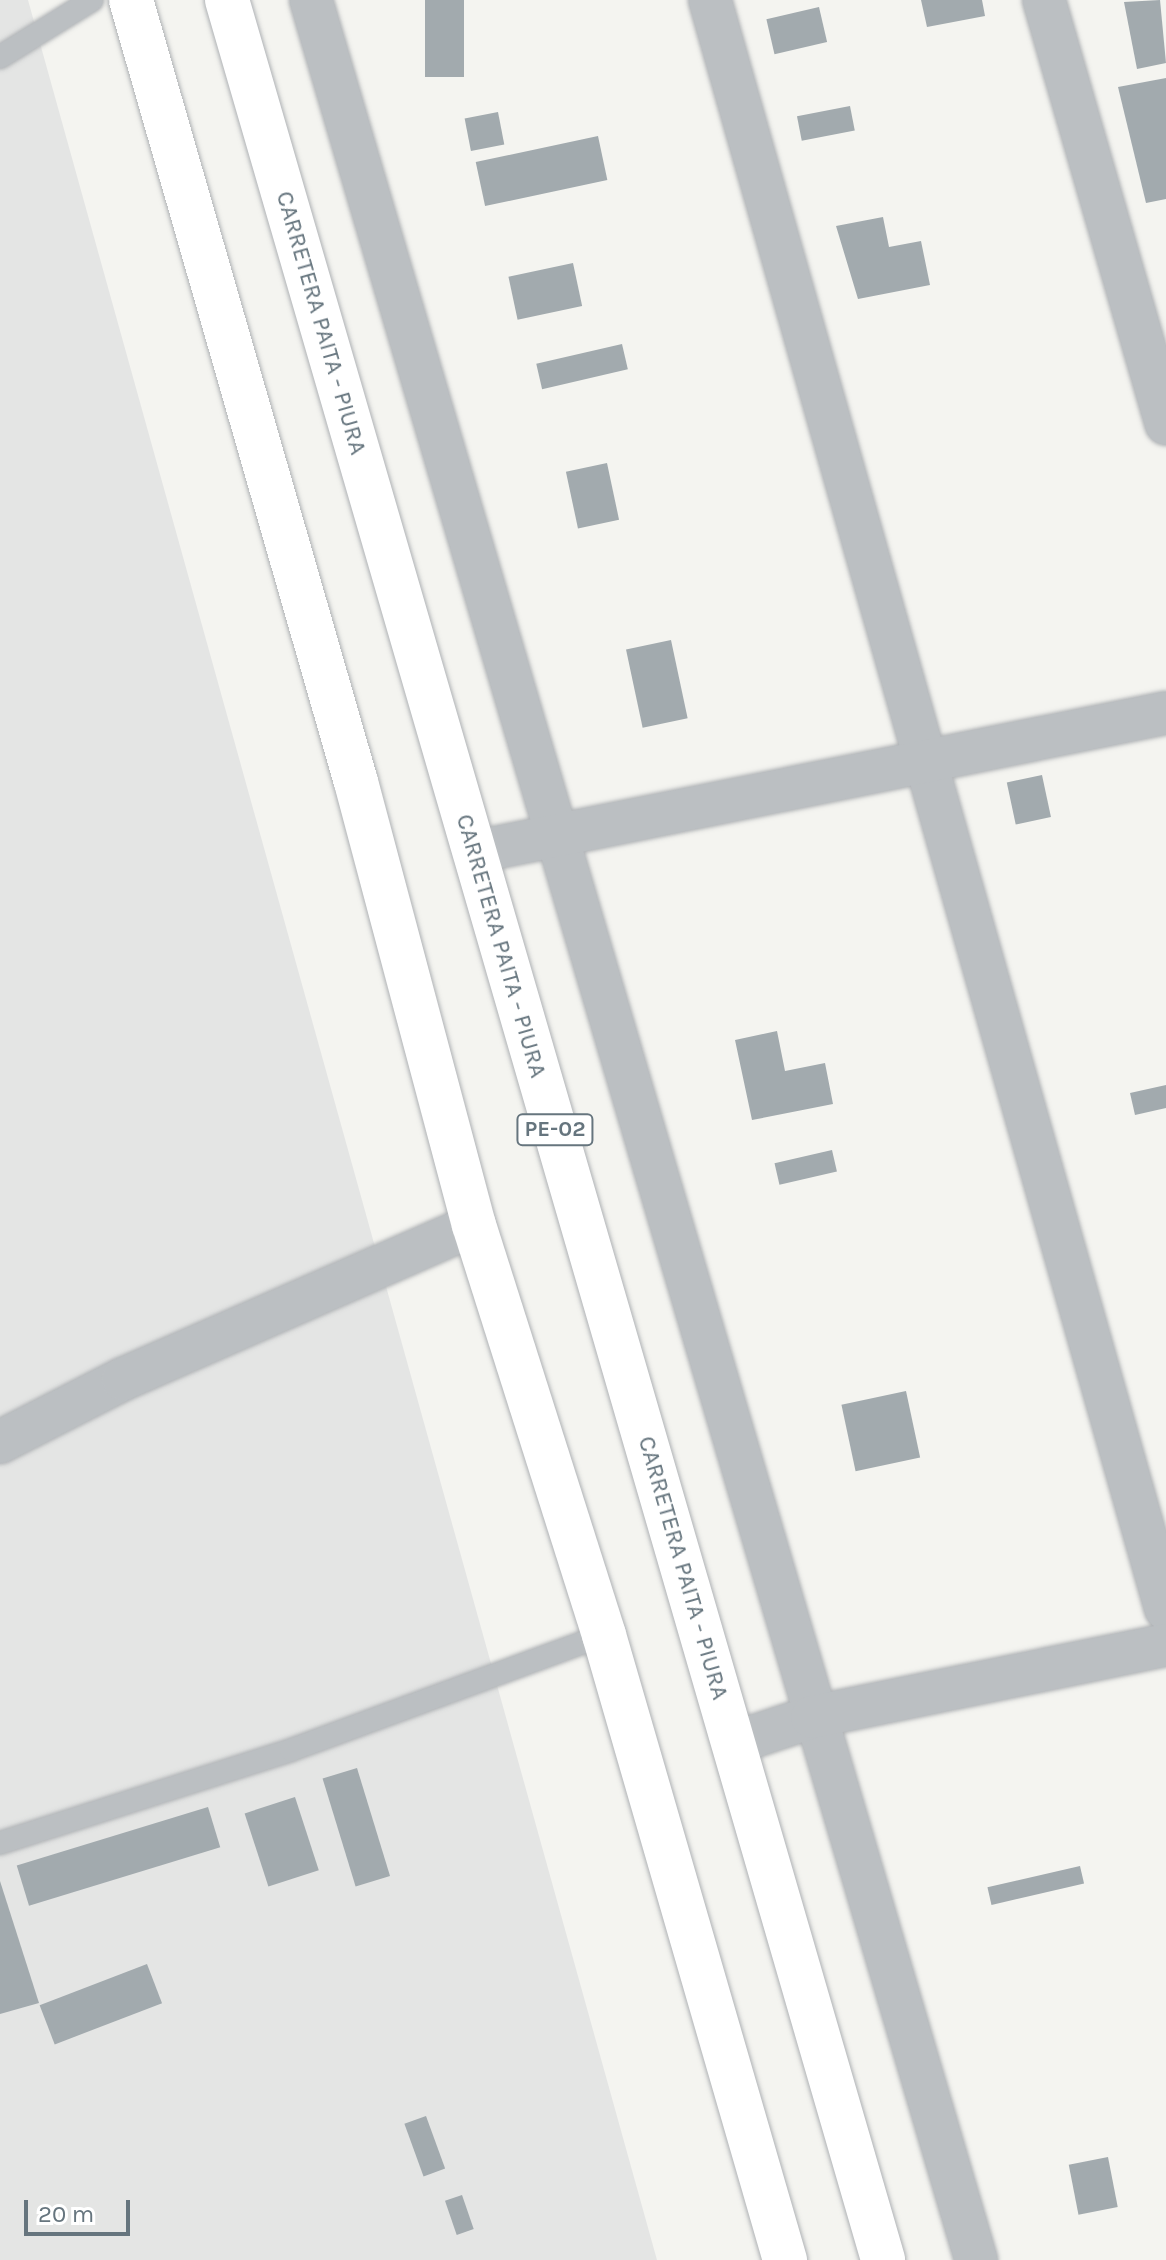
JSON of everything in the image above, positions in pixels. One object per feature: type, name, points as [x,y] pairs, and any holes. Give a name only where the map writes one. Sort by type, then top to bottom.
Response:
[{"type":"highway","points":[[131,0],[356,782],[474,1225],[604,1635],[785,2260]]},
{"type":"highway","name":"CARRETERA PAITA - PIURA","points":[[227,0],[883,2260]]},
{"type":"street","points":[[311,0],[562,834],[812,1717],[976,2260]]},
{"type":"street","points":[[710,0],[928,760],[1166,1609]]},
{"type":"street","points":[[1044,0],[1166,424]]},
{"type":"street","points":[[474,852],[1166,713]]},
{"type":"street","points":[[0,1442],[123,1379],[474,1225]]},
{"type":"street","points":[[734,1743],[812,1717],[1166,1645]]},
{"type":"lane","points":[[0,57],[92,0]]},
{"type":"lane","points":[[0,1843],[291,1750],[604,1635]]},
{"type":"shaded area","points":[[0,0],[28,0],[657,2260],[0,2260]]},
{"type":"building","points":[[425,0],[464,0],[464,77],[425,77]]},
{"type":"building","points":[[921,0],[982,0],[985,16],[927,27]]},
{"type":"building","points":[[1160,0],[1166,63],[1137,69],[1124,2]]},
{"type":"building","points":[[819,7],[827,42],[774,54],[766,19]]},
{"type":"building","points":[[1166,78],[1166,199],[1146,203],[1118,87]]},
{"type":"building","points":[[850,106],[855,131],[802,141],[797,116]]},
{"type":"building","points":[[498,112],[504,144],[471,151],[465,118]]},
{"type":"building","points":[[598,136],[607,180],[485,206],[476,162]]},
{"type":"building","points":[[883,217],[889,247],[921,241],[930,285],[858,299],[836,226]]},
{"type":"building","points":[[573,263],[582,306],[518,320],[508,277]]},
{"type":"building","points":[[622,344],[628,369],[542,389],[536,364]]},
{"type":"building","points":[[607,463],[619,520],[578,528],[566,472]]},
{"type":"building","points":[[671,640],[688,718],[643,728],[626,650]]},
{"type":"building","points":[[1042,775],[1051,817],[1016,825],[1007,782]]},
{"type":"building","points":[[777,1031],[785,1071],[825,1063],[833,1104],[752,1120],[735,1040]]},
{"type":"building","points":[[1166,1085],[1166,1108],[1135,1115],[1130,1093]]},
{"type":"building","points":[[832,1150],[837,1171],[779,1185],[775,1163]]},
{"type":"building","points":[[906,1391],[920,1458],[856,1471],[841,1405]]},
{"type":"building","points":[[357,1768],[390,1876],[356,1887],[323,1779]]},
{"type":"building","points":[[295,1797],[319,1870],[268,1887],[245,1813]]},
{"type":"building","points":[[208,1807],[220,1847],[29,1906],[17,1865]]},
{"type":"building","points":[[1080,1866],[1084,1884],[991,1905],[987,1887]]},
{"type":"building","points":[[0,1881],[39,2003],[0,2014]]},
{"type":"building","points":[[147,1964],[162,2003],[55,2044],[40,2005]]},
{"type":"building","points":[[426,2116],[445,2169],[424,2176],[404,2124]]},
{"type":"building","points":[[1108,2157],[1118,2207],[1078,2215],[1069,2165]]},
{"type":"building","points":[[462,2195],[474,2229],[457,2235],[445,2201]]}]
